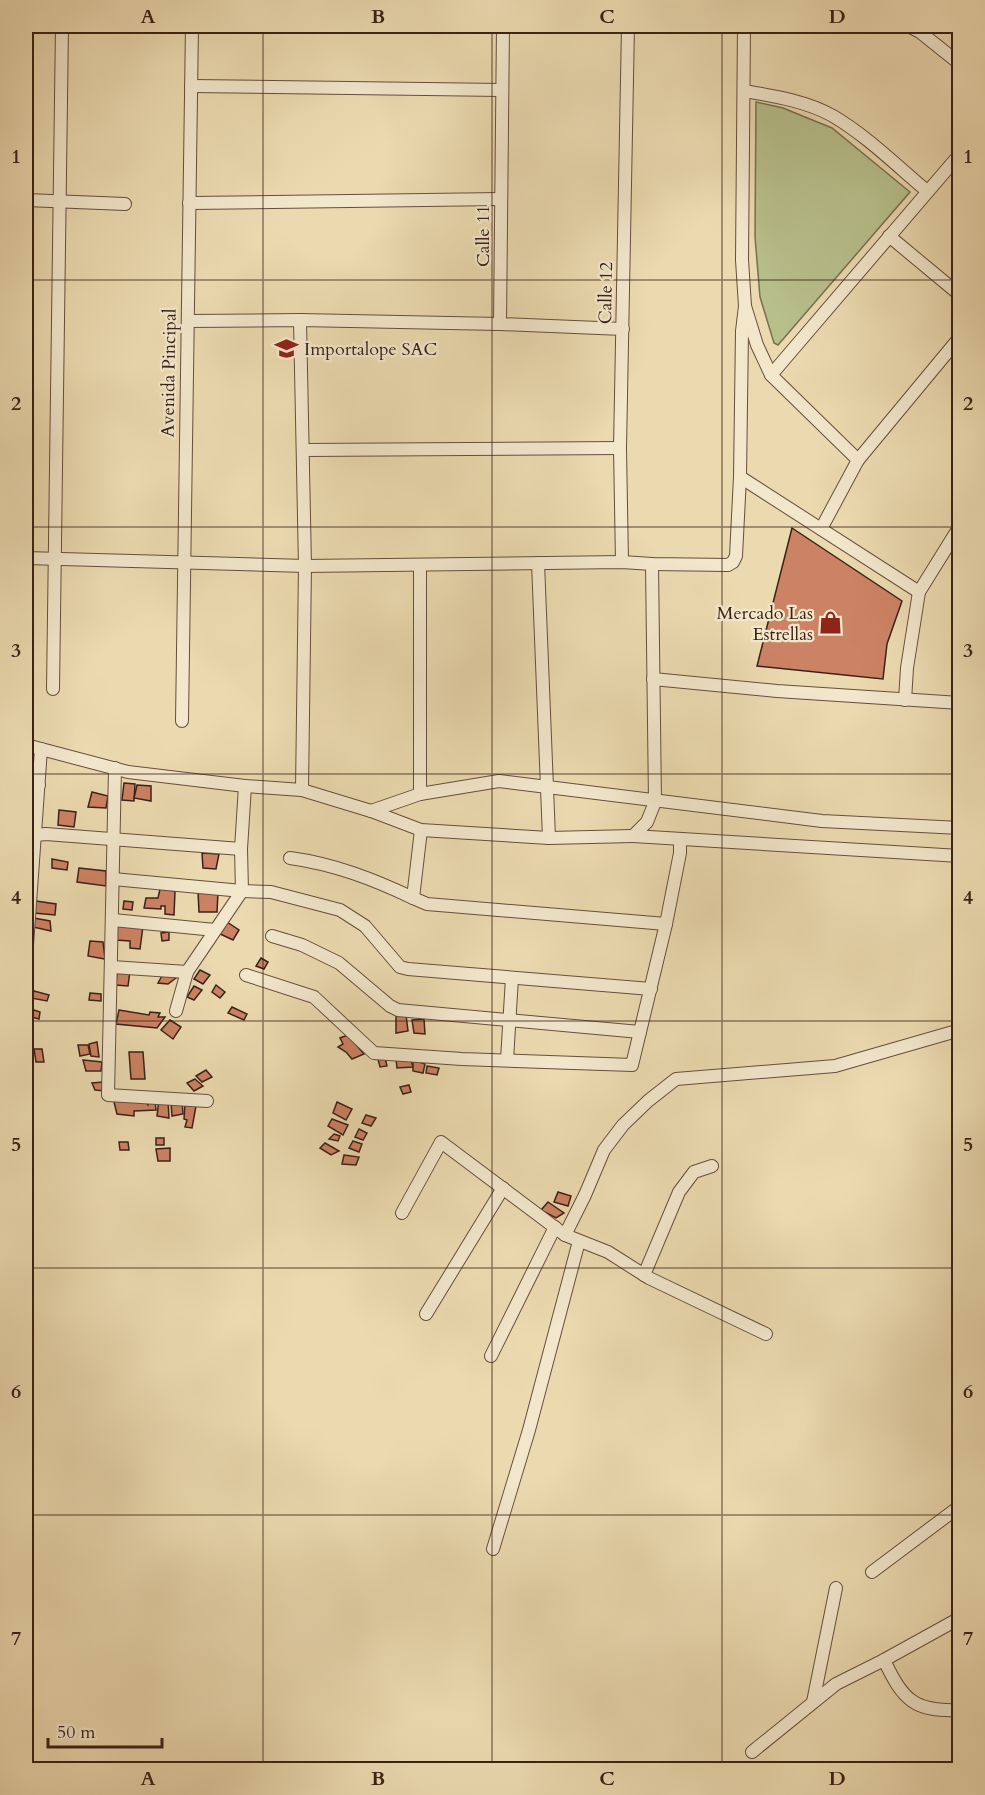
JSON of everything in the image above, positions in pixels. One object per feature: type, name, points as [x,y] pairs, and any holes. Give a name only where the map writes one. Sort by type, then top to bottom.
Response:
[{"type":"street","points":[[53,689],[62,26]]},
{"type":"street","name":"Avenida Pincipal","points":[[182,721],[192,26]]},
{"type":"street","name":"Calle 11","points":[[500,324],[503,26]]},
{"type":"street","name":"Calle 12","points":[[622,562],[620,448],[628,26]]},
{"type":"street","points":[[26,558],[305,566],[622,562],[728,565],[733,562],[736,556],[740,477],[742,331],[745,306],[742,260],[744,26]]},
{"type":"street","points":[[908,26],[920,32],[960,64]]},
{"type":"street","points":[[191,86],[502,90]]},
{"type":"street","points":[[744,91],[790,99],[832,116],[868,141],[927,191]]},
{"type":"street","points":[[771,375],[960,154]]},
{"type":"street","points":[[189,203],[501,199]]},
{"type":"street","points":[[26,200],[125,204]]},
{"type":"street","points":[[889,236],[960,295]]},
{"type":"street","points":[[745,306],[757,345],[771,375],[858,460]]},
{"type":"street","points":[[188,321],[300,320],[623,329]]},
{"type":"street","points":[[300,320],[305,566],[302,790]]},
{"type":"street","points":[[821,529],[858,460],[960,337]]},
{"type":"street","points":[[303,450],[620,448]]},
{"type":"street","points":[[740,477],[919,592]]},
{"type":"street","points":[[905,700],[907,668],[919,592],[960,526]]},
{"type":"street","points":[[538,563],[549,838]]},
{"type":"street","points":[[633,836],[647,822],[655,802],[652,564]]},
{"type":"street","points":[[420,566],[420,794]]},
{"type":"street","points":[[653,679],[777,691],[960,703]]},
{"type":"street","points":[[26,745],[128,772],[245,786],[302,790],[371,811],[421,830],[549,838],[633,836],[960,856]]},
{"type":"street","points":[[26,959],[30,836],[39,785],[41,749]]},
{"type":"street","points":[[115,768],[108,1095],[207,1101]]},
{"type":"street","points":[[371,811],[420,794],[499,781],[822,821],[960,828]]},
{"type":"street","points":[[26,788],[39,785]]},
{"type":"street","points":[[176,1011],[187,972],[242,891],[241,849],[245,786]]},
{"type":"street","points":[[413,898],[421,830]]},
{"type":"street","points":[[30,836],[114,839],[241,849]]},
{"type":"street","points":[[246,975],[314,997],[375,1053],[632,1065],[666,924],[680,853],[680,839]]},
{"type":"street","points":[[290,858],[319,862],[376,881],[427,904],[666,924]]},
{"type":"street","points":[[113,879],[272,892],[340,910],[365,926],[400,967],[408,969],[651,989]]},
{"type":"street","points":[[112,920],[215,930]]},
{"type":"street","points":[[272,936],[302,945],[339,963],[390,1006],[398,1010],[640,1032]]},
{"type":"street","points":[[112,967],[187,972]]},
{"type":"street","points":[[507,1060],[512,978]]},
{"type":"street","points":[[491,1356],[560,1231],[585,1195],[604,1150],[623,1125],[676,1079],[835,1066],[960,1030]]},
{"type":"street","points":[[402,1213],[441,1142],[560,1231],[608,1252],[644,1275],[766,1334]]},
{"type":"street","points":[[644,1275],[682,1187],[694,1172],[711,1166]]},
{"type":"street","points":[[426,1314],[503,1188]]},
{"type":"street","points":[[493,1549],[530,1430],[579,1240]]},
{"type":"street","points":[[872,1572],[960,1506]]},
{"type":"street","points":[[813,1702],[836,1588]]},
{"type":"street","points":[[752,1752],[836,1684],[960,1618]]},
{"type":"street","points":[[884,1660],[896,1685],[912,1703],[937,1710],[960,1710]]},
{"type":"green space","points":[[756,102],[783,108],[832,128],[910,192],[778,345],[774,343],[760,297],[755,237]]},
{"type":"building","name":"Mercado Las Estrellas","points":[[792,528],[902,601],[887,644],[883,679],[757,666]]},
{"type":"building","points":[[124,783],[135,784],[134,801],[122,800]]},
{"type":"building","points":[[137,785],[151,786],[151,801],[134,798]]},
{"type":"building","points":[[92,792],[108,796],[106,808],[88,807]]},
{"type":"building","points":[[59,810],[76,812],[74,827],[58,825]]},
{"type":"building","points":[[202,853],[219,854],[216,869],[203,868]]},
{"type":"building","points":[[52,859],[68,862],[67,870],[52,868]]},
{"type":"building","points":[[79,868],[106,871],[106,886],[77,882]]},
{"type":"building","points":[[160,889],[175,891],[174,915],[165,914],[165,906],[161,906],[161,909],[144,908],[146,898],[158,898]]},
{"type":"building","points":[[198,891],[218,892],[217,912],[199,912]]},
{"type":"building","points":[[36,901],[56,904],[55,915],[34,913]]},
{"type":"building","points":[[124,901],[133,902],[132,910],[123,909]]},
{"type":"building","points":[[34,918],[50,921],[51,931],[33,927]]},
{"type":"building","points":[[227,922],[239,930],[233,940],[218,933]]},
{"type":"building","points":[[117,924],[143,926],[140,949],[130,948],[130,941],[116,940]]},
{"type":"building","points":[[169,932],[169,940],[162,941],[161,933]]},
{"type":"building","points":[[90,941],[103,942],[105,959],[88,956]]},
{"type":"building","points":[[261,958],[268,962],[264,969],[256,966]]},
{"type":"building","points":[[117,970],[130,971],[128,986],[116,985]]},
{"type":"building","points":[[200,970],[210,975],[203,984],[194,979]]},
{"type":"building","points":[[163,974],[176,978],[168,984],[158,983]]},
{"type":"building","points":[[216,985],[225,992],[220,998],[212,992]]},
{"type":"building","points":[[194,986],[202,990],[194,1000],[187,997]]},
{"type":"building","points":[[34,991],[49,995],[47,1001],[31,998]]},
{"type":"building","points":[[90,993],[101,994],[101,1001],[89,1000]]},
{"type":"building","points":[[232,1007],[247,1014],[244,1020],[228,1013]]},
{"type":"building","points":[[31,1009],[40,1012],[39,1019],[28,1016]]},
{"type":"building","points":[[119,1010],[149,1015],[150,1012],[160,1013],[158,1017],[165,1017],[157,1028],[116,1024]]},
{"type":"building","points":[[396,1015],[406,1015],[408,1031],[396,1033]]},
{"type":"building","points":[[424,1019],[425,1034],[414,1033],[412,1020]]},
{"type":"building","points":[[170,1020],[181,1027],[173,1039],[161,1030]]},
{"type":"building","points":[[348,1035],[364,1054],[352,1059],[338,1047],[343,1044],[340,1038]]},
{"type":"building","points":[[97,1042],[99,1057],[91,1056],[89,1044]]},
{"type":"building","points":[[78,1045],[88,1045],[90,1054],[80,1056]]},
{"type":"building","points":[[34,1049],[42,1049],[44,1062],[36,1062]]},
{"type":"building","points":[[129,1052],[143,1052],[145,1079],[131,1079]]},
{"type":"building","points":[[385,1058],[387,1066],[380,1067],[378,1059]]},
{"type":"building","points":[[396,1059],[411,1060],[413,1067],[397,1068]]},
{"type":"building","points":[[83,1060],[102,1062],[101,1071],[86,1071]]},
{"type":"building","points":[[413,1060],[425,1064],[423,1073],[413,1071]]},
{"type":"building","points":[[427,1066],[439,1068],[437,1075],[426,1073]]},
{"type":"building","points":[[206,1070],[212,1077],[202,1082],[196,1076]]},
{"type":"building","points":[[195,1079],[203,1086],[194,1091],[187,1083]]},
{"type":"building","points":[[103,1082],[104,1091],[95,1090],[92,1083]]},
{"type":"building","points":[[409,1085],[411,1092],[403,1094],[400,1087]]},
{"type":"building","points":[[113,1098],[144,1100],[148,1105],[149,1100],[155,1100],[156,1110],[134,1111],[134,1116],[117,1114]]},
{"type":"building","points":[[159,1099],[168,1100],[169,1118],[157,1116]]},
{"type":"building","points":[[182,1101],[183,1114],[172,1116],[171,1102]]},
{"type":"building","points":[[337,1102],[352,1109],[346,1120],[333,1113]]},
{"type":"building","points":[[185,1104],[196,1106],[192,1128],[185,1127],[187,1120],[184,1119]]},
{"type":"building","points":[[366,1115],[376,1118],[371,1126],[362,1123]]},
{"type":"building","points":[[332,1119],[348,1125],[343,1135],[328,1126]]},
{"type":"building","points":[[359,1129],[367,1133],[363,1140],[355,1137]]},
{"type":"building","points":[[334,1134],[340,1136],[338,1141],[329,1139]]},
{"type":"building","points":[[156,1138],[164,1138],[164,1145],[156,1145]]},
{"type":"building","points":[[353,1141],[362,1144],[359,1152],[349,1148]]},
{"type":"building","points":[[119,1142],[128,1142],[129,1150],[120,1150]]},
{"type":"building","points":[[325,1143],[339,1151],[331,1155],[320,1148]]},
{"type":"building","points":[[170,1148],[170,1161],[158,1161],[156,1149]]},
{"type":"building","points":[[344,1155],[359,1157],[356,1165],[342,1164]]},
{"type":"building","points":[[558,1192],[571,1196],[568,1206],[554,1202]]},
{"type":"building","points":[[548,1202],[564,1213],[556,1218],[541,1210]]},
{"type":"place","name":"Importalope SAC","points":[[286,349]]},
{"type":"place","name":"Mercado Las Estrellas","points":[[831,623]]}]
